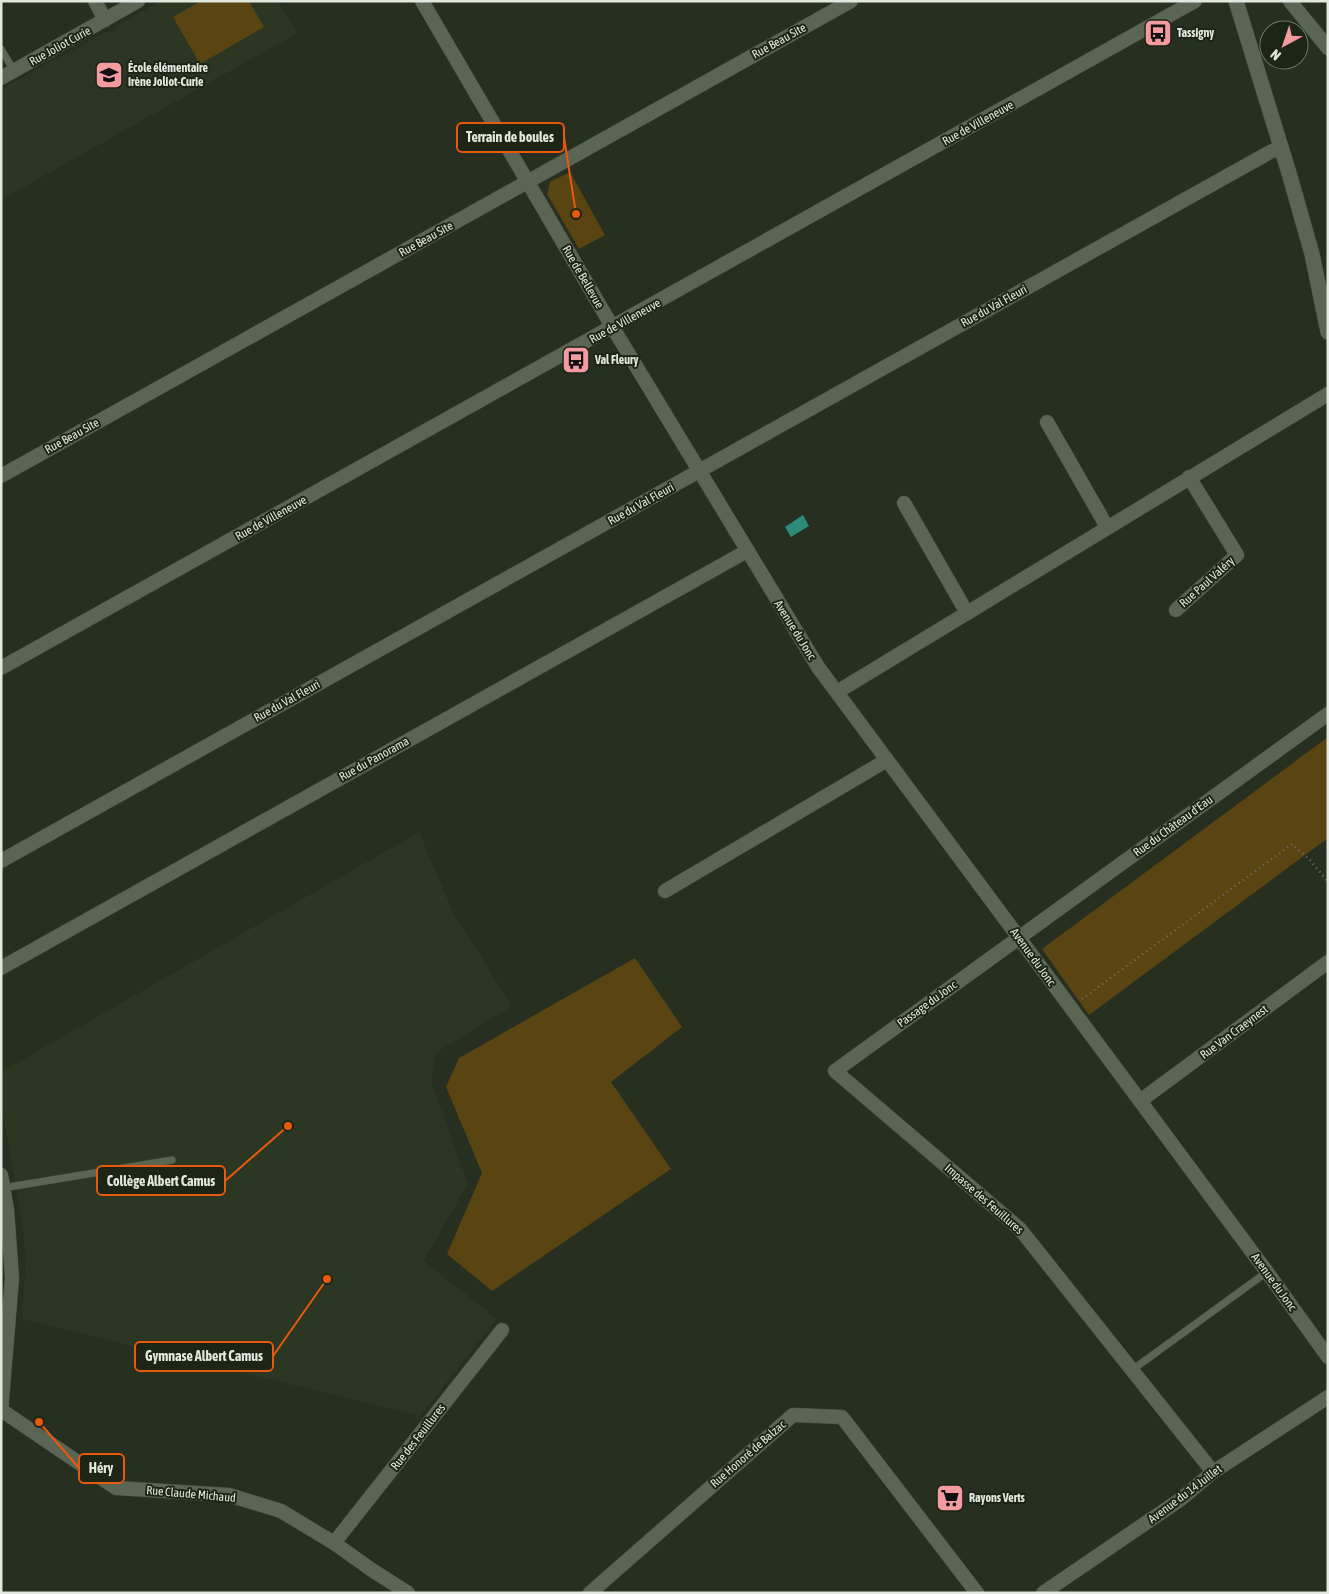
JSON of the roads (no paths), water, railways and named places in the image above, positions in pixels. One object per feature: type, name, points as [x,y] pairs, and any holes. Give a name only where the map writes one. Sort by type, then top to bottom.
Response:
[{"type":"main road","points":[[1236,1],[1312,254],[1328,332]]},
{"type":"street","name":"Rue Joliot Curie","points":[[95,1],[105,20]]},
{"type":"street","name":"Rue Joliot Curie","points":[[1,78],[138,1]]},
{"type":"street","name":"Rue de Bellevue","points":[[422,1],[613,328],[747,551]]},
{"type":"street","name":"Rue Beau Site","points":[[1,476],[851,1]]},
{"type":"street","name":"Rue de Villeneuve","points":[[1,668],[613,328],[1195,1]]},
{"type":"street","points":[[1290,1],[1328,48]]},
{"type":"street","name":"Rue du Val Fleuri","points":[[1,861],[1270,152],[1281,148]]},
{"type":"street","points":[[837,692],[1328,394]]},
{"type":"street","points":[[1047,422],[1107,527]]},
{"type":"street","name":"Rue Paul Valéry","points":[[1176,610],[1237,555],[1190,477]]},
{"type":"street","points":[[904,503],[967,613]]},
{"type":"street","name":"Avenue du Jonc","points":[[747,551],[809,653],[837,692],[1328,1357]]},
{"type":"street","name":"Rue du Panorama","points":[[1,968],[747,551]]},
{"type":"street","name":"Rue du Château d'Eau","points":[[1019,938],[1328,714]]},
{"type":"street","points":[[665,891],[887,760]]},
{"type":"street","name":"Passage du Jonc","points":[[835,1071],[1019,938]]},
{"type":"street","name":"Rue Van Craeynest","points":[[1140,1101],[1328,962]]},
{"type":"street","name":"Impasse des Feuillures","points":[[835,1071],[1020,1228],[1213,1472]]},
{"type":"street","points":[[2,1181],[7,1210],[12,1278],[2,1411]]},
{"type":"street","name":"Rue des Feuillures","points":[[334,1543],[502,1330]]},
{"type":"street","name":"Avenue du 14 Juillet","points":[[1043,1593],[1180,1499],[1213,1472],[1328,1398]]},
{"type":"street","name":"Rue Claude Michaud","points":[[2,1411],[116,1488],[229,1495],[282,1511],[334,1543],[408,1593]]},
{"type":"street","name":"Rue Honoré de Balzac","points":[[590,1593],[792,1415],[842,1417],[977,1593]]},
{"type":"lane","name":"Rue Joliot Curie","points":[[1,49],[14,71]]},
{"type":"lane","points":[[2,1181],[172,1160]]},
{"type":"lane","points":[[1132,1370],[1267,1272]]},
{"type":"water","points":[[803,515],[809,526],[791,537],[785,527]]},
{"type":"place","name":"Tassigny","points":[[1158,33]]},
{"type":"place","name":"École élémentaire Irène Joliot-Curie","points":[[109,75]]},
{"type":"place","name":"Terrain de boules","points":[[576,214]]},
{"type":"place","name":"Val Fleury","points":[[576,360]]},
{"type":"place","name":"Collège Albert Camus","points":[[288,1126]]},
{"type":"place","name":"Gymnase Albert Camus","points":[[327,1279]]},
{"type":"place","name":"Héry","points":[[39,1422]]},
{"type":"place","name":"Rayons Verts","points":[[950,1498]]}]
